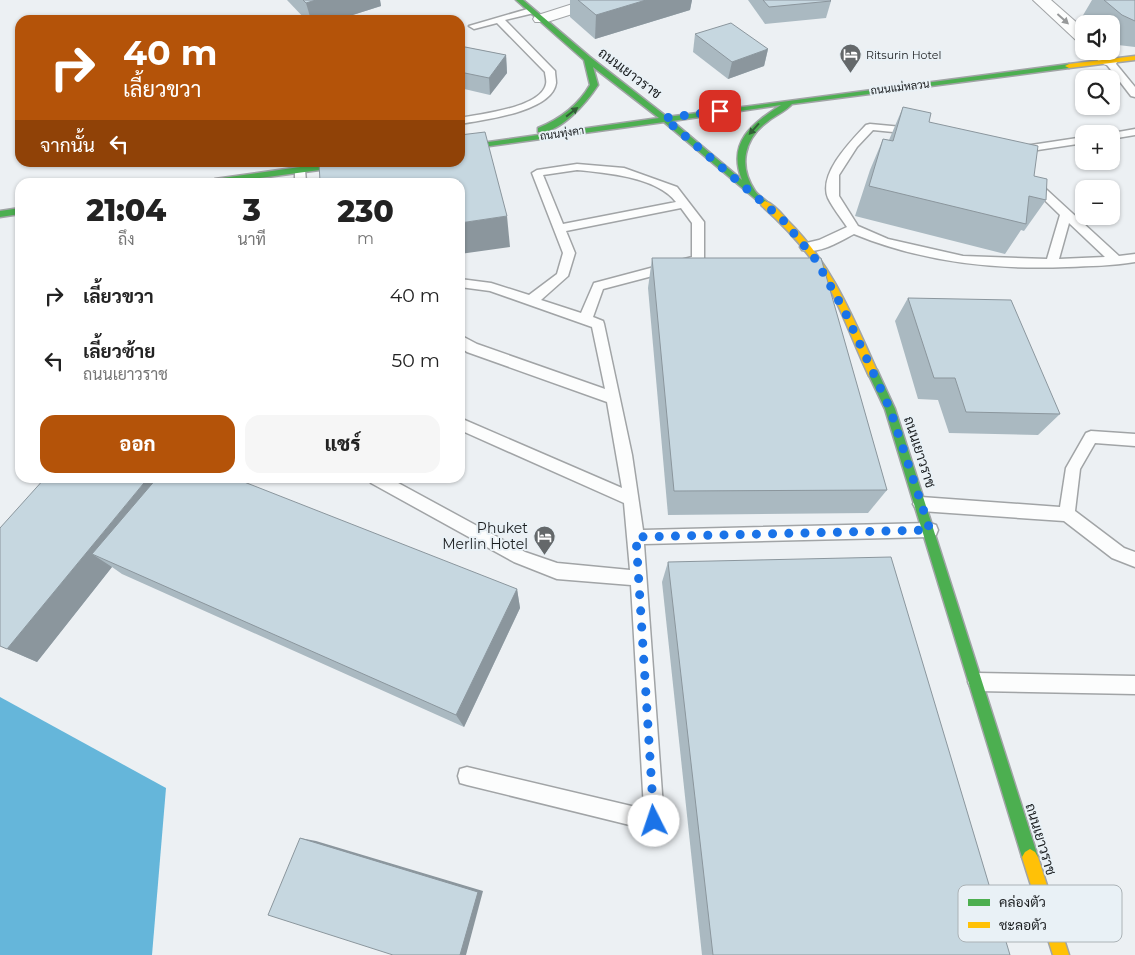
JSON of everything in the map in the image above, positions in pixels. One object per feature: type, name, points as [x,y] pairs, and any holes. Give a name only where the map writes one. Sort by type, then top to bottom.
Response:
[{"type":"main road","name":"ถนนเยาวราช","points":[[519,0],[587,59],[664,118],[782,219],[816,260],[833,288],[890,409],[930,530],[1039,885]]},
{"type":"main road","name":"ถนนแม่หลวน","points":[[1120,57],[1135,58]]},
{"type":"main road","points":[[512,140],[549,127],[573,112],[589,96],[594,85],[587,59]]},
{"type":"main road","name":"ถนนแม่หลวน","points":[[664,118],[1076,60]]},
{"type":"main road","points":[[751,192],[741,176],[738,159],[742,145],[751,131],[761,121],[794,101]]},
{"type":"main road","name":"ถนนทุ่งคา","points":[[465,147],[664,118]]},
{"type":"main road","points":[[244,178],[321,167]]},
{"type":"main road","points":[[0,214],[15,212]]},
{"type":"main road","name":"ถนนเยาวราช","points":[[1057,942],[1061,955]]},
{"type":"street","points":[[536,15],[601,0]]},
{"type":"street","points":[[1041,0],[1075,30]]},
{"type":"lane","points":[[474,26],[536,15]]},
{"type":"lane","points":[[465,120],[529,106],[540,99],[550,86],[550,71],[500,20]]},
{"type":"lane","points":[[1107,60],[1135,94]]},
{"type":"lane","points":[[926,134],[907,130],[870,127],[852,145],[834,175],[833,196],[854,229],[885,242],[963,260],[1052,263],[1116,261],[1135,258]]},
{"type":"lane","points":[[1120,134],[1135,132]]},
{"type":"lane","points":[[1010,151],[1075,141]]},
{"type":"lane","points":[[531,301],[562,276],[569,253],[537,173],[577,167],[624,171],[673,190],[698,222],[698,260],[598,286],[585,320]]},
{"type":"lane","points":[[300,170],[301,178]]},
{"type":"lane","points":[[1020,171],[1116,261]]},
{"type":"lane","points":[[560,228],[684,204]]},
{"type":"lane","points":[[1052,263],[1066,214]]},
{"type":"lane","points":[[806,247],[822,244],[854,229]]},
{"type":"lane","points":[[465,284],[491,287],[598,324],[631,498],[636,537],[654,821],[467,776]]},
{"type":"lane","points":[[465,343],[472,348],[613,398]]},
{"type":"lane","points":[[465,426],[631,498]]},
{"type":"lane","points":[[1067,514],[1073,468],[1091,437],[1135,440]]},
{"type":"lane","points":[[385,483],[520,558],[558,571],[638,578]]},
{"type":"lane","points":[[921,504],[1067,514],[1118,553],[1135,560]]},
{"type":"lane","points":[[636,537],[930,530]]},
{"type":"lane","points":[[977,682],[1135,685]]},
{"type":"water","points":[[0,697],[166,788],[152,955],[0,955]]},
{"type":"building","points":[[303,0],[316,0],[306,3]]},
{"type":"building","points":[[578,0],[646,0],[596,15]]},
{"type":"building","points":[[763,0],[830,0],[831,1],[769,7]]},
{"type":"building","points":[[1104,0],[1135,0],[1135,21],[1122,15]]},
{"type":"building","points":[[731,23],[768,49],[732,62],[695,34]]},
{"type":"building","points":[[465,47],[506,55],[489,78],[465,73]]},
{"type":"building","points":[[903,107],[931,113],[929,122],[1038,146],[1034,176],[1047,179],[1046,200],[1029,196],[1026,224],[869,186],[883,139],[893,141]]},
{"type":"building","points":[[485,132],[507,216],[465,222],[465,178],[320,178],[319,167],[465,167],[465,134]]},
{"type":"building","points":[[652,258],[821,258],[887,490],[674,491]]},
{"type":"building","points":[[908,298],[1011,300],[1060,414],[966,412],[955,378],[934,378]]},
{"type":"building","points":[[40,483],[144,483],[7,649],[0,646],[0,528]]},
{"type":"building","points":[[153,483],[247,483],[517,589],[456,715],[92,554]]},
{"type":"building","points":[[891,557],[989,885],[958,885],[958,942],[1006,942],[1010,955],[713,955],[668,562]]},
{"type":"building","points":[[300,838],[478,892],[460,955],[393,955],[268,915]]},
{"type":"traffic: fast","points":[[519,0],[587,59],[664,118],[765,204]]},
{"type":"traffic: fast","points":[[541,130],[565,118],[578,107],[589,93],[594,85],[587,59]]},
{"type":"traffic: fast","points":[[465,147],[794,101],[1069,66]]},
{"type":"traffic: fast","points":[[751,191],[744,175],[741,161],[742,149],[746,139],[762,121],[788,104]]},
{"type":"traffic: fast","points":[[243,178],[322,167]]},
{"type":"traffic: fast","points":[[0,214],[15,212]]},
{"type":"traffic: fast","points":[[873,373],[890,409],[1030,857]]},
{"type":"traffic: slow","points":[[1069,66],[1135,58]]},
{"type":"traffic: slow","points":[[765,204],[799,238],[826,273],[841,301],[873,373]]},
{"type":"traffic: slow","points":[[1030,857],[1039,885]]},
{"type":"traffic: slow","points":[[1057,942],[1061,955]]},
{"type":"place","name":"Ritsurin Hotel","points":[[850,74]]},
{"type":"place","name":"Phuket Merlin Hotel","points":[[544,555]]},
{"type":"route","points":[[654,821],[636,537],[930,530],[890,409],[845,312],[816,260],[782,219],[664,118],[720,111]]}]
